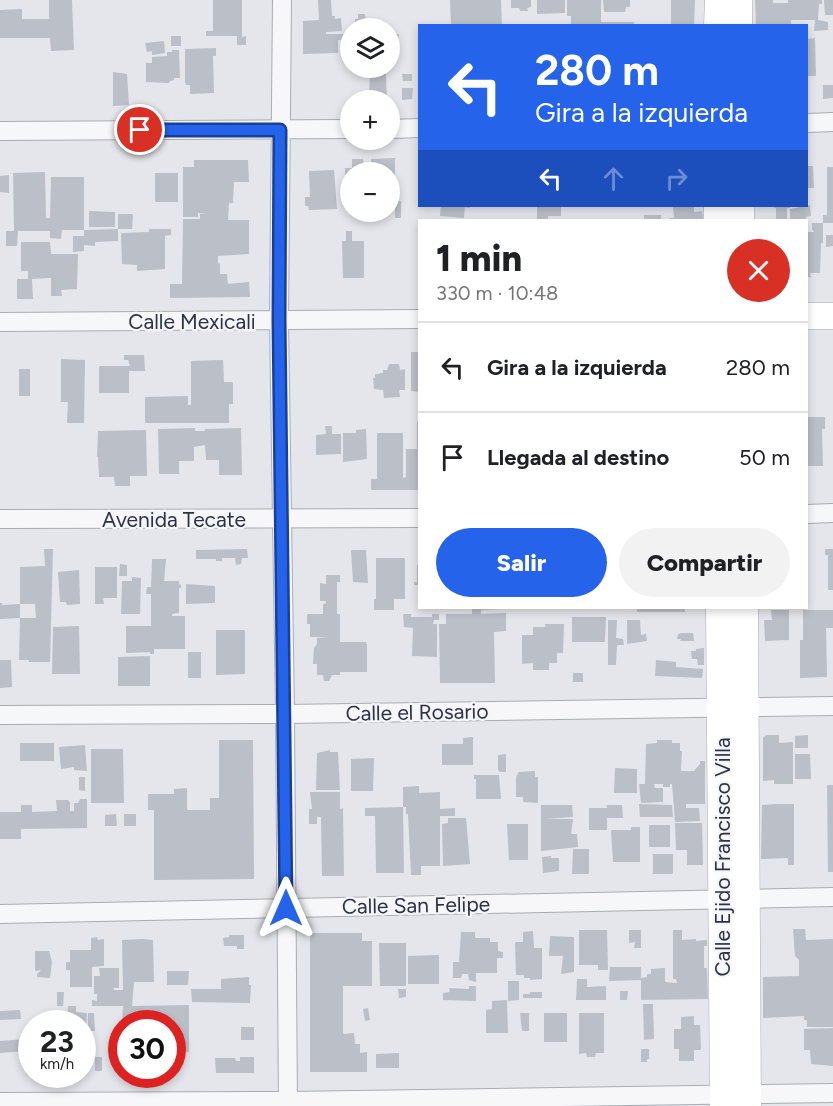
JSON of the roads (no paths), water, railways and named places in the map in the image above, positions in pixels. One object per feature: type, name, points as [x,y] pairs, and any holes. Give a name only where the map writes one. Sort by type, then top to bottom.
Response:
[{"type":"street","points":[[282,0],[279,320],[288,1104]]},
{"type":"street","points":[[717,24],[718,0]]},
{"type":"street","points":[[739,0],[739,24]]},
{"type":"street","points":[[808,123],[833,122]]},
{"type":"street","points":[[400,129],[418,128]]},
{"type":"street","points":[[0,131],[340,129]]},
{"type":"street","points":[[808,316],[833,316]]},
{"type":"street","name":"Calle Mexicali","points":[[0,322],[418,319]]},
{"type":"street","points":[[808,514],[833,513]]},
{"type":"street","name":"Avenida Tecate","points":[[0,519],[418,518]]},
{"type":"street","name":"Calle Ejido Francisco Villa","points":[[719,609],[733,707]]},
{"type":"street","name":"Calle Ejido Francisco Villa","points":[[736,1100],[733,707],[745,609]]},
{"type":"street","name":"Calle el Rosario","points":[[0,715],[285,714],[833,706]]},
{"type":"street","name":"Calle San Felipe","points":[[0,914],[833,897]]},
{"type":"street","points":[[0,1102],[288,1104],[736,1100],[833,1093]]}]
